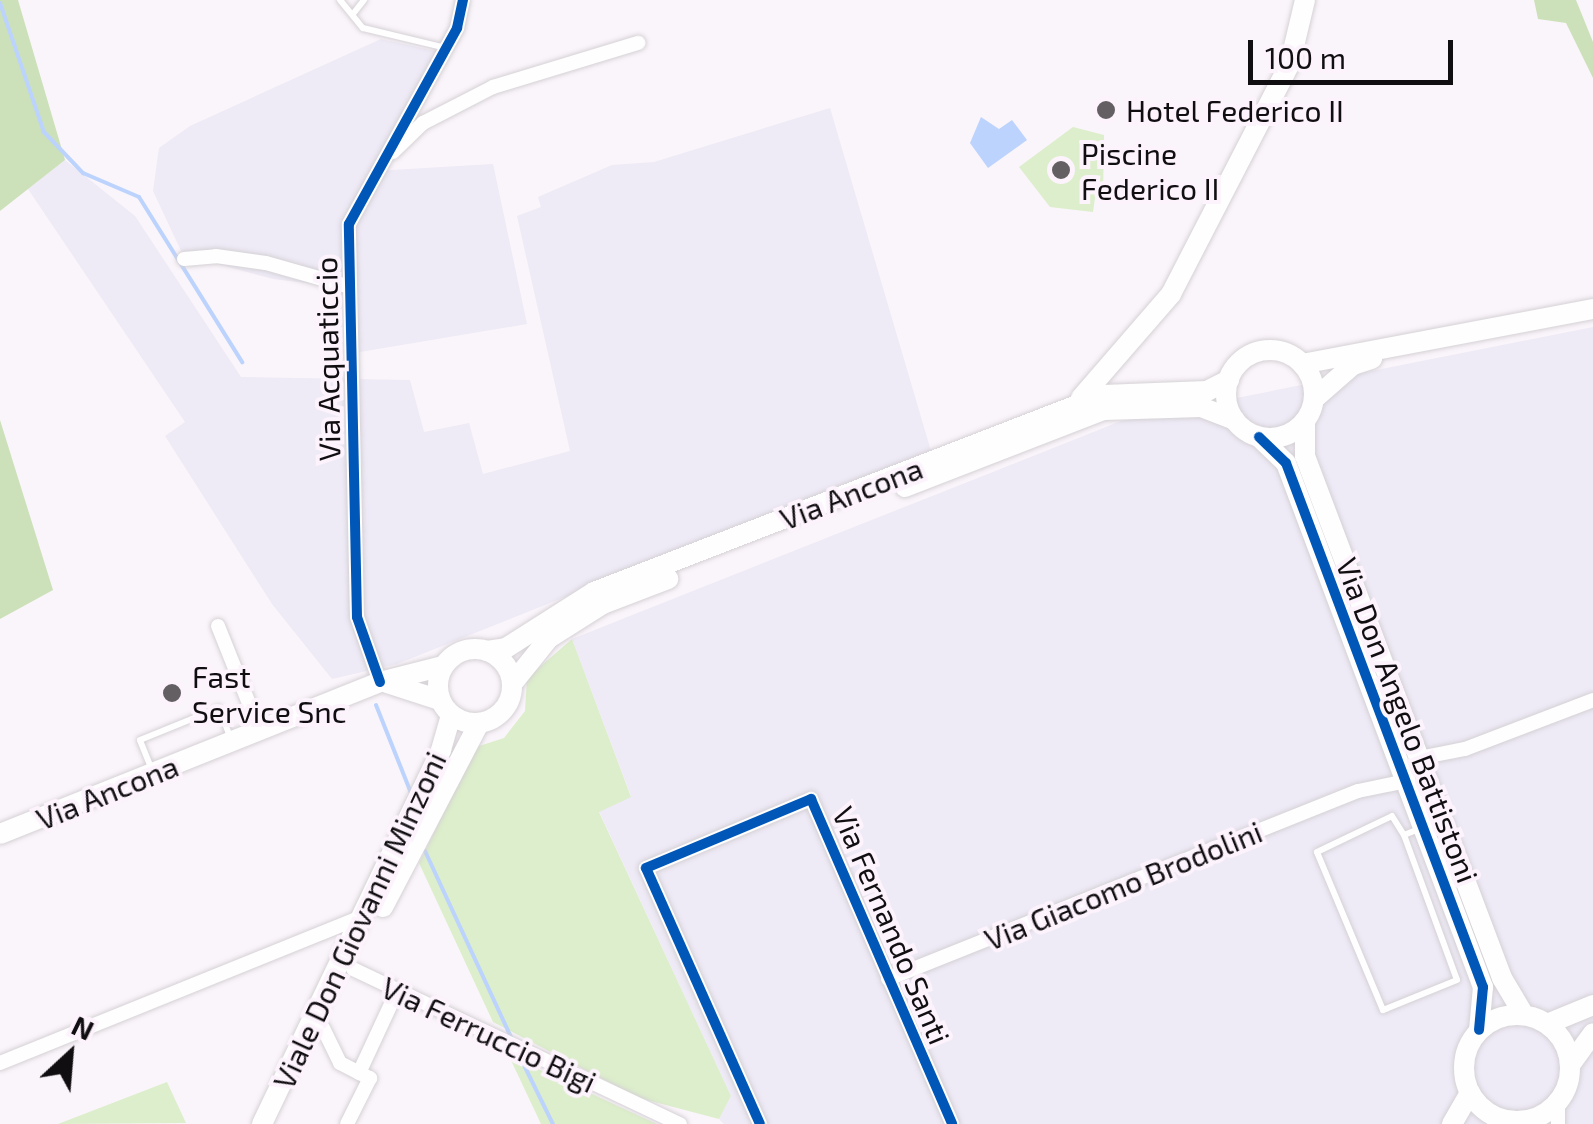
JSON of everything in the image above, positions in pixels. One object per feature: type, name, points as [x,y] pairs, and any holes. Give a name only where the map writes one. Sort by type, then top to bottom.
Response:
[{"type":"main road","points":[[1063,410],[1091,391],[1171,294],[1290,64],[1305,0]]},
{"type":"main road","name":"Via Ancona","points":[[487,650],[506,648],[594,592],[1103,395],[1207,392],[1228,380],[1257,352],[1277,351],[1302,364],[1593,309]]},
{"type":"main road","name":"Via Ancona","points":[[1314,398],[1354,365],[1431,339]]},
{"type":"main road","points":[[1259,436],[1284,436],[1306,421],[1314,398],[1302,364]]},
{"type":"main road","points":[[1228,380],[1235,420]]},
{"type":"main road","name":"Via Ancona","points":[[512,684],[549,638],[603,604],[1104,410],[1201,407],[1235,420],[1259,436]]},
{"type":"main road","name":"Via Don Angelo Battistoni","points":[[1306,421],[1306,456],[1508,992],[1524,1015]]},
{"type":"main road","name":"Via Don Angelo Battistoni","points":[[1259,436],[1286,463],[1399,774],[1412,832],[1483,986],[1479,1030],[1464,1060],[1470,1093]]},
{"type":"main road","points":[[380,682],[479,723],[501,713],[512,684],[502,660],[487,650],[462,650],[443,666],[446,707]]},
{"type":"main road","name":"Via Ancona","points":[[0,834],[380,682],[443,666]]},
{"type":"main road","name":"Viale Don Giovanni Minzoni","points":[[262,1124],[442,750],[446,707]]},
{"type":"main road","name":"Viale Don Giovanni Minzoni","points":[[276,1124],[479,723]]},
{"type":"main road","points":[[1548,1024],[1593,1005]]},
{"type":"main road","points":[[1479,1030],[1508,1015],[1524,1015],[1548,1024],[1570,1065]]},
{"type":"main road","points":[[1452,1124],[1470,1093],[1494,1121],[1532,1122],[1558,1101],[1570,1065],[1593,1033]]},
{"type":"street","name":"Via Acquaticcio","points":[[380,682],[356,617],[350,224],[446,48],[463,0]]},
{"type":"street","points":[[382,163],[424,124],[493,86],[638,43]]},
{"type":"street","points":[[184,259],[216,256],[266,264],[350,286]]},
{"type":"street","points":[[218,626],[260,730]]},
{"type":"street","points":[[1422,766],[1593,700]]},
{"type":"street","name":"Via Giacomo Brodolini","points":[[888,978],[1399,774]]},
{"type":"street","name":"Via Fernando Santi","points":[[760,1124],[646,868],[811,799],[952,1124]]},
{"type":"street","points":[[0,1063],[365,915]]},
{"type":"street","name":"Via Ferruccio Bigi","points":[[352,969],[680,1124]]},
{"type":"street","points":[[359,1073],[397,991]]},
{"type":"street","points":[[323,1028],[340,1063],[370,1078],[347,1124]]},
{"type":"street","points":[[1558,1101],[1558,1124]]},
{"type":"lane","points":[[340,0],[363,28],[446,48]]},
{"type":"lane","points":[[353,14],[364,0]]},
{"type":"lane","points":[[154,774],[140,740],[218,708],[232,742]]},
{"type":"lane","points":[[1392,816],[1412,832],[1457,980],[1383,1010],[1318,852],[1392,816]]},
{"type":"shaded area","points":[[381,39],[440,52],[375,171],[493,164],[527,324],[354,353],[354,289],[273,279],[183,255],[153,191],[159,148],[190,126]]},
{"type":"shaded area","points":[[830,108],[931,451],[397,664],[332,679],[272,604],[165,436],[185,422],[28,189],[65,160],[135,216],[241,377],[410,380],[424,432],[469,423],[483,474],[570,451],[517,216],[541,207],[538,197],[612,165],[654,162]]},
{"type":"shaded area","points":[[1593,327],[1593,1124],[724,1124],[719,1119],[731,1096],[599,811],[631,796],[572,639],[1121,421]]},
{"type":"green space","points":[[0,0],[18,0],[65,160],[0,211]]},
{"type":"green space","points":[[1534,0],[1576,0],[1593,42],[1593,78],[1566,23],[1538,19]]},
{"type":"green space","name":"Piscine Federico II","points":[[1073,127],[1104,135],[1103,198],[1095,198],[1093,212],[1050,207],[1019,167]]},
{"type":"green space","points":[[0,420],[53,590],[0,619]]},
{"type":"green space","points":[[572,639],[631,797],[599,812],[731,1096],[719,1119],[639,1098],[493,1022],[419,863],[476,747],[504,738],[525,711],[527,678]]},
{"type":"green space","points":[[510,1056],[657,1124],[541,1124]]},
{"type":"green space","points":[[167,1082],[186,1123],[58,1124]]},
{"type":"water","points":[[981,117],[999,129],[1012,120],[1027,140],[988,168],[970,143]]},
{"type":"waterway","points":[[0,3],[44,132],[83,173],[139,197],[242,362]]},
{"type":"waterway","points":[[376,705],[411,793]]},
{"type":"waterway","points":[[425,851],[511,1037]]},
{"type":"waterway","points":[[519,1055],[553,1124]]},
{"type":"cycle path","points":[[380,682],[357,617],[349,224],[457,28],[463,0]]},
{"type":"cycle path","points":[[1259,437],[1286,463],[1483,987],[1479,1030]]},
{"type":"cycle path","points":[[760,1124],[646,868],[811,799],[952,1124]]},
{"type":"place","name":"Hotel Federico II","points":[[1106,110]]},
{"type":"place","name":"Piscine Federico II","points":[[1061,170]]},
{"type":"place","name":"Fast Service Snc","points":[[172,693]]}]
